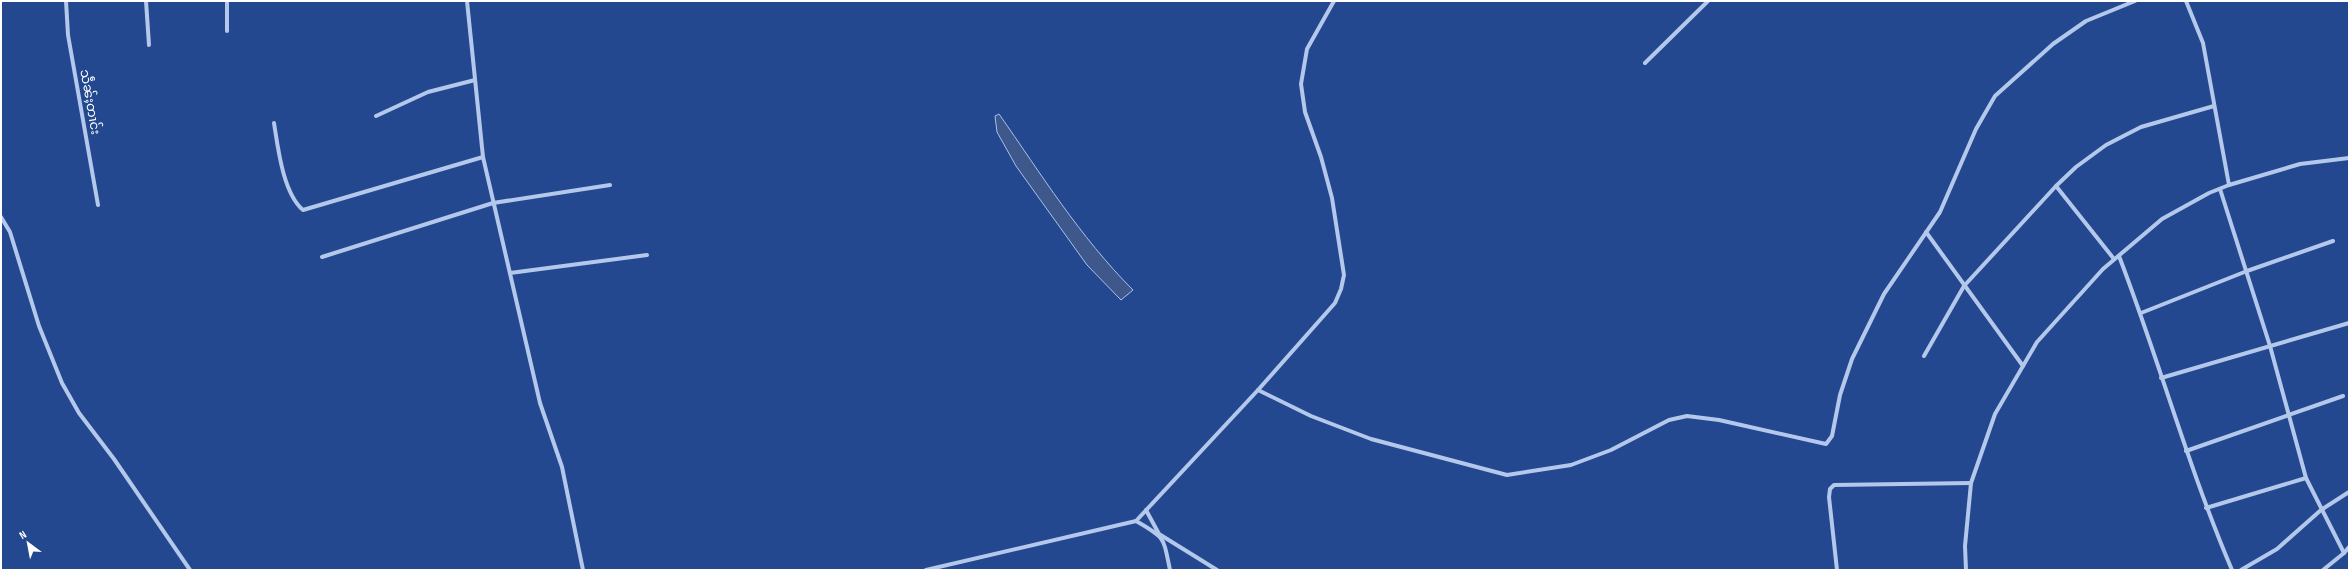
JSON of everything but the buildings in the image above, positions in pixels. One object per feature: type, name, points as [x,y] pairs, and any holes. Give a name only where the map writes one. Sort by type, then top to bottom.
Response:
[{"type":"street","name":"သဵၼ်ႈတၢင်း","points":[[66,1],[68,35],[98,205]]},
{"type":"street","points":[[146,1],[149,45]]},
{"type":"street","points":[[227,1],[227,32]]},
{"type":"street","points":[[468,1],[483,157],[540,402],[562,467],[583,570]]},
{"type":"street","points":[[926,570],[1136,521],[1258,390],[1335,303],[1341,289],[1344,276],[1332,198],[1321,157],[1305,112],[1301,84],[1307,49],[1334,1]]},
{"type":"street","points":[[1645,63],[1708,1]]},
{"type":"street","points":[[1258,390],[1311,416],[1371,438],[1447,457],[1507,475],[1572,465],[1611,450],[1669,420],[1687,416],[1719,420],[1826,444],[1832,436],[1840,395],[1852,359],[1884,294],[1940,212],[1976,129],[1995,96],[2041,54],[2086,21],[2135,1]]},
{"type":"street","points":[[2186,1],[2202,43],[2230,185]]},
{"type":"street","points":[[376,116],[428,92],[475,80]]},
{"type":"street","points":[[1924,356],[1964,286],[2056,186],[2106,145],[2134,131],[2214,106]]},
{"type":"street","points":[[274,123],[281,167],[297,205],[303,210],[483,157]]},
{"type":"street","points":[[1966,570],[1965,546],[1971,483],[1995,414],[2037,342],[2103,269],[2162,219],[2220,189],[2300,164],[2349,158]]},
{"type":"street","points":[[322,257],[493,203],[610,185]]},
{"type":"street","points":[[2056,186],[2114,259]]},
{"type":"street","points":[[2220,189],[2270,346],[2306,478],[2344,553]]},
{"type":"street","points":[[1,217],[10,232],[39,326],[62,383],[80,413],[114,459],[190,570]]},
{"type":"street","points":[[1926,232],[2023,366]]},
{"type":"street","points":[[2141,313],[2247,271],[2333,241]]},
{"type":"street","points":[[510,273],[647,255]]},
{"type":"street","points":[[2119,256],[2141,313],[2161,378],[2206,508],[2232,570]]},
{"type":"street","points":[[2161,378],[2349,323]]},
{"type":"street","points":[[2186,451],[2343,396]]},
{"type":"street","points":[[2206,508],[2306,478]]},
{"type":"street","points":[[1837,570],[1830,497],[1830,489],[1834,486],[1971,483]]},
{"type":"street","points":[[2241,570],[2277,549],[2321,510],[2349,492]]},
{"type":"street","points":[[1146,510],[1165,544],[1170,570]]},
{"type":"street","points":[[1136,521],[1216,570]]},
{"type":"street","points":[[2323,570],[2349,547]]},
{"type":"water","points":[[999,114],[1078,227],[1133,290],[1121,300],[1087,265],[1016,166],[997,132],[995,116]]}]
